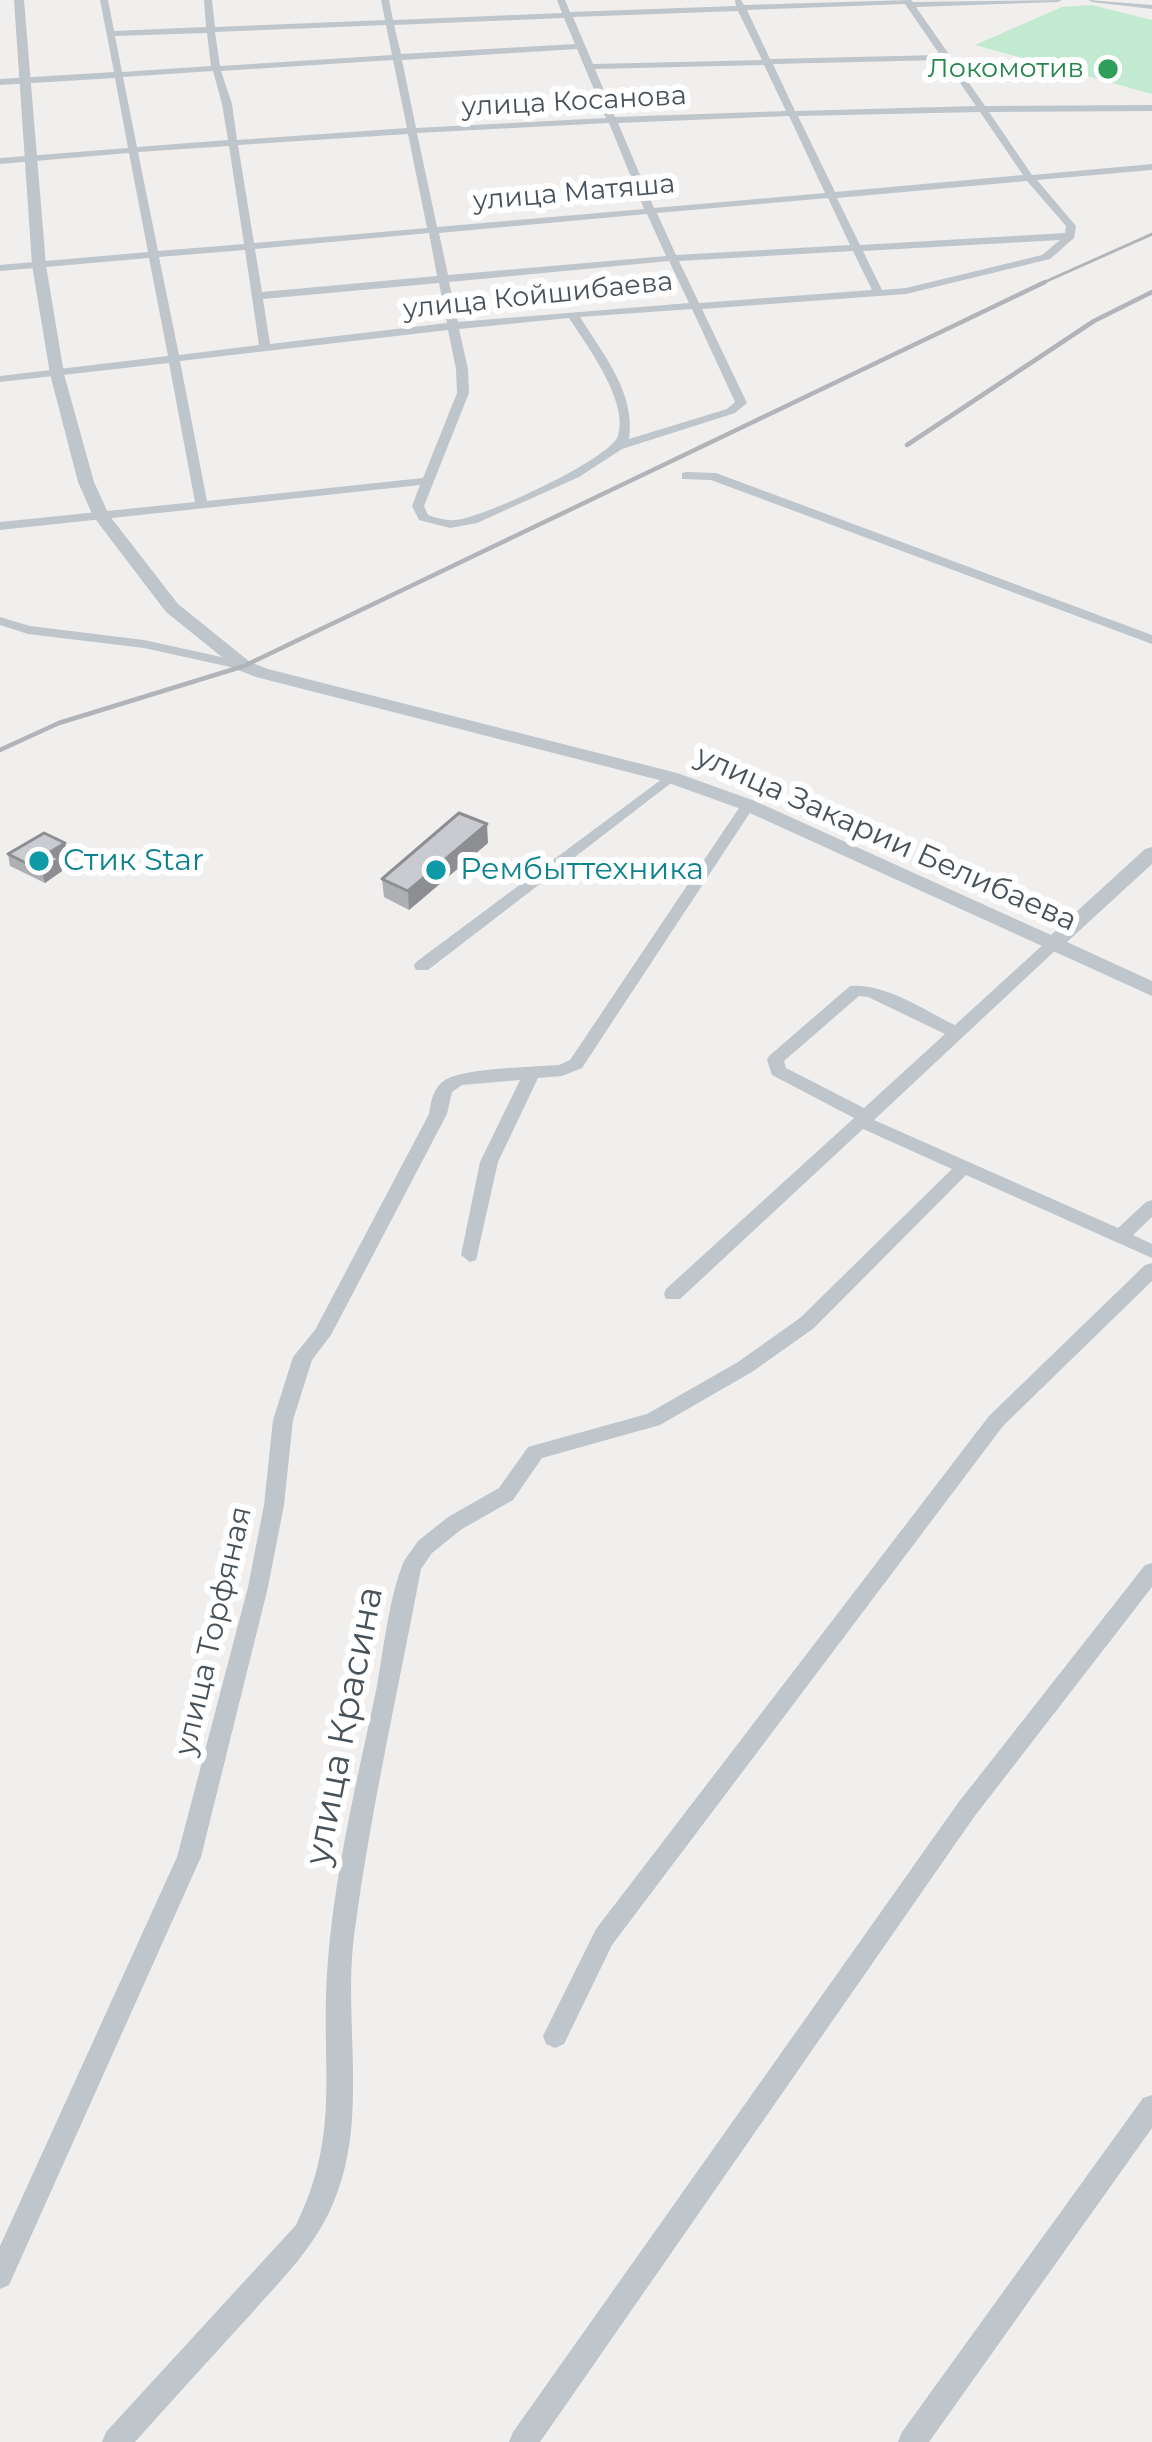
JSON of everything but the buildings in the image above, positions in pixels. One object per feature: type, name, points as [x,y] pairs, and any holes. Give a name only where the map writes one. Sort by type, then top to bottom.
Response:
[{"type":"street","points":[[19,0],[39,265],[57,374],[86,482],[101,516],[172,608],[244,666]]},
{"type":"street","points":[[104,0],[202,504]]},
{"type":"street","points":[[208,0],[252,247],[265,349]]},
{"type":"street","points":[[385,0],[455,328],[463,393],[418,506],[423,517],[438,524],[474,519],[582,470],[622,445],[731,411],[741,403],[650,210],[561,0]]},
{"type":"street","points":[[110,34],[740,5],[1058,0]]},
{"type":"street","points":[[1092,0],[1152,7]]},
{"type":"street","points":[[258,296],[673,258],[1070,236],[1071,226],[1029,177],[908,2]]},
{"type":"street","points":[[740,5],[879,294]]},
{"type":"street","points":[[0,82],[579,46]]},
{"type":"street","points":[[589,68],[947,57]]},
{"type":"street","name":"улица Косанова","points":[[0,161],[610,120],[981,108],[1152,108]]},
{"type":"street","name":"улица Матяша","points":[[0,268],[1152,166]]},
{"type":"street","name":"улица Койшибаева","points":[[0,379],[572,314],[879,294],[1016,267],[1046,257],[1070,236]]},
{"type":"street","points":[[572,314],[617,384],[625,436],[622,445]]},
{"type":"street","points":[[686,476],[712,476],[1152,640]]},
{"type":"street","points":[[0,526],[428,481]]},
{"type":"street","points":[[0,621],[28,630],[145,644],[244,666]]},
{"type":"street","name":"улица Закарии Белибаева","points":[[244,666],[489,734],[670,777],[748,805],[1152,989]]},
{"type":"street","points":[[422,965],[670,777]]},
{"type":"street","name":"улица Торфяная","points":[[0,2276],[189,1857],[258,1586],[274,1505],[283,1420],[303,1357],[322,1335],[438,1114],[441,1092],[448,1083],[575,1064],[748,805]]},
{"type":"street","points":[[674,1294],[1152,853]]},
{"type":"street","points":[[957,1034],[872,992],[856,990],[775,1060],[778,1071],[864,1119],[1152,1251]]},
{"type":"street","points":[[470,1255],[489,1162],[532,1073]]},
{"type":"street","name":"улица Красина","points":[[116,2442],[290,2252],[327,2198],[340,2137],[341,1944],[411,1568],[425,1547],[455,1523],[506,1494],[535,1452],[653,1420],[745,1367],[807,1323],[963,1168]]},
{"type":"street","points":[[1120,1237],[1152,1206]]},
{"type":"street","points":[[555,2036],[604,1937],[627,1904],[983,1438],[1152,1270]]},
{"type":"street","points":[[523,2442],[966,1810],[1152,1571]]},
{"type":"street","points":[[912,2442],[1152,2107]]},
{"type":"green space","name":"Локомотив","points":[[1092,5],[1152,20],[1152,94],[975,45],[1062,7]]},
{"type":"railway","points":[[1038,285],[1152,234]]},
{"type":"railway","points":[[0,750],[59,723],[244,666],[1045,282]]},
{"type":"railway","points":[[907,445],[1094,321],[1152,292]]},
{"type":"place","name":"Локомотив","points":[[1108,69]]},
{"type":"place","name":"Стик Star","points":[[39,861]]},
{"type":"place","name":"Рембыттехника","points":[[436,870]]}]
